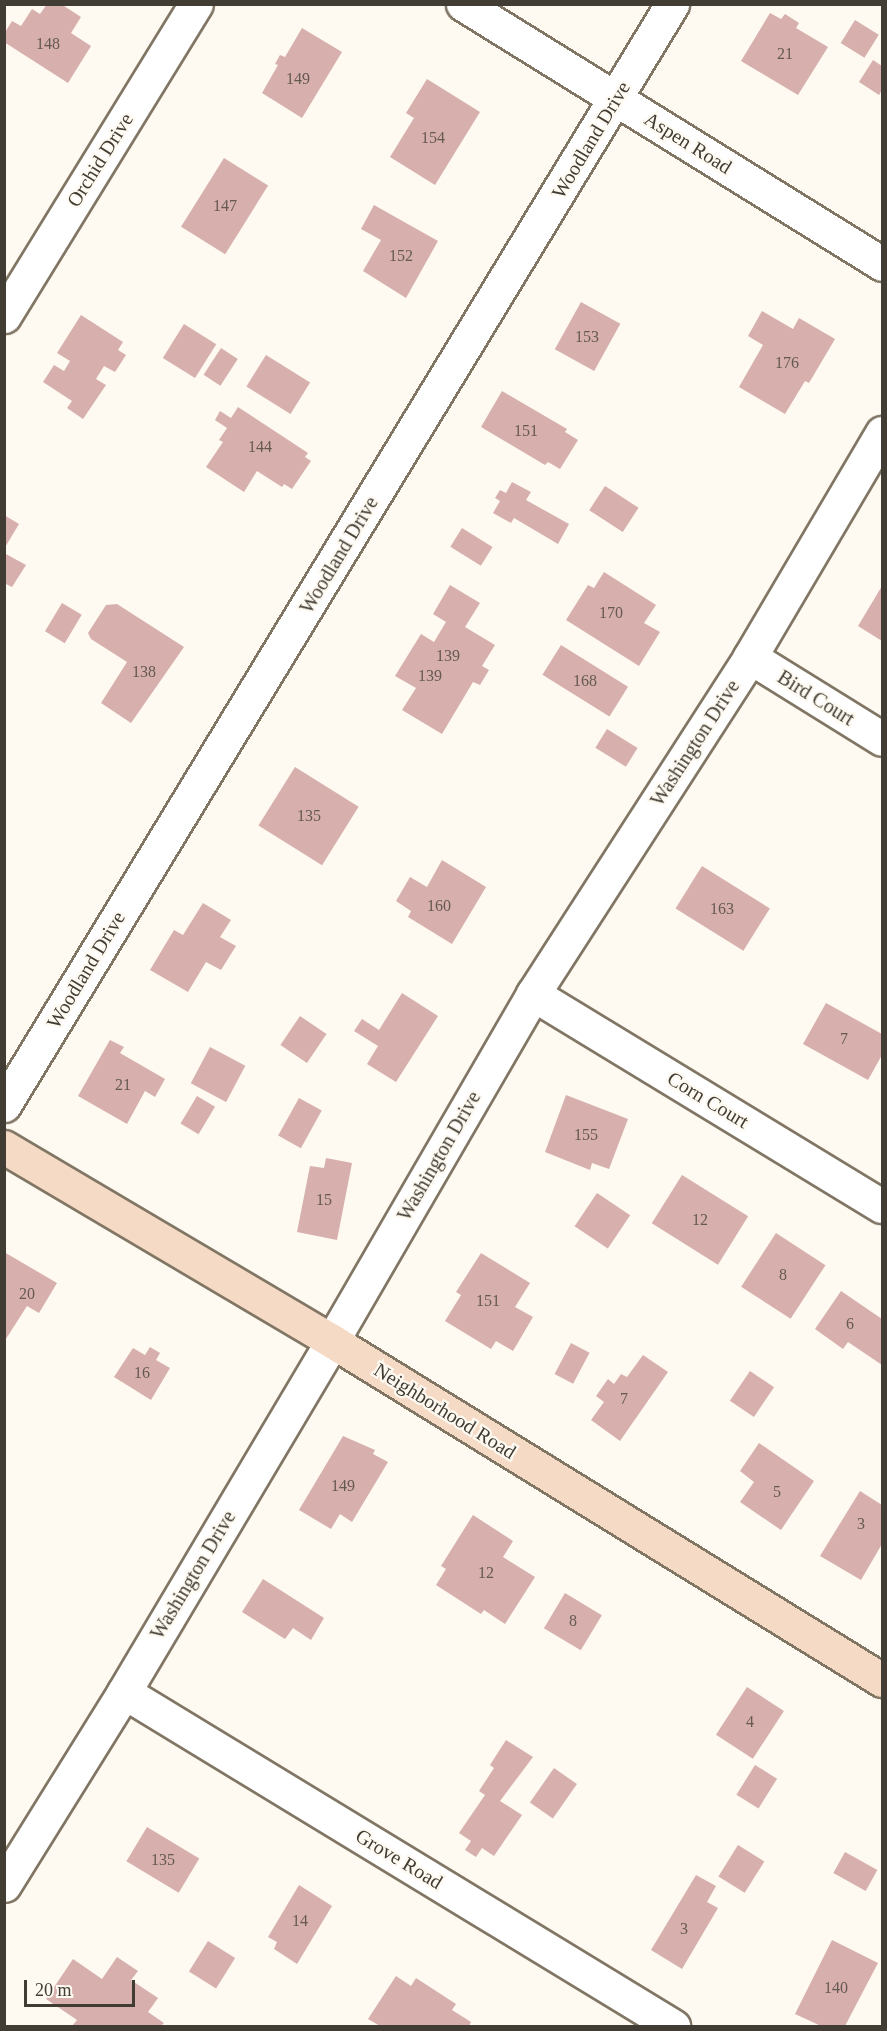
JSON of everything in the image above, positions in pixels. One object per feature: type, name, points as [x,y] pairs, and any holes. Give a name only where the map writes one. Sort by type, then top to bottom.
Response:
[{"type":"street","name":"Orchid Drive","points":[[4,316],[196,4]]},
{"type":"street","name":"Aspen Road","points":[[463,4],[882,264]]},
{"type":"street","name":"Woodland Drive","points":[[4,1105],[672,4]]},
{"type":"street","name":"Washington Drive","points":[[4,1885],[124,1692],[332,1341],[532,994],[750,657],[882,433]]},
{"type":"street","name":"Bird Court","points":[[750,657],[882,739]]},
{"type":"street","name":"Corn Court","points":[[532,994],[882,1206]]},
{"type":"street","name":"Neighborhood Road","points":[[4,1147],[332,1341],[882,1680]]},
{"type":"street","name":"Grove Road","points":[[124,1692],[673,2026]]},
{"type":"building","points":[[47,4],[61,4],[81,17],[71,33],[91,46],[68,83],[4,42],[4,34],[12,21],[21,26],[32,9],[40,14]]},
{"type":"building","points":[[770,13],[781,19],[785,14],[799,23],[796,28],[828,47],[798,95],[741,61]]},
{"type":"building","points":[[855,20],[879,35],[864,58],[841,43]]},
{"type":"building","points":[[302,28],[342,52],[302,118],[262,93],[278,65],[275,64],[280,55],[285,57]]},
{"type":"building","points":[[873,60],[882,66],[882,90],[879,95],[859,82]]},
{"type":"building","points":[[427,79],[480,112],[435,185],[390,157],[414,118],[406,113]]},
{"type":"building","points":[[224,158],[268,186],[225,254],[181,227]]},
{"type":"building","points":[[374,205],[438,241],[406,298],[363,271],[381,240],[361,229]]},
{"type":"building","points":[[581,302],[620,324],[594,371],[555,349]]},
{"type":"building","points":[[762,311],[793,329],[799,318],[835,339],[809,383],[805,381],[785,414],[739,387],[763,345],[748,336]]},
{"type":"building","points":[[81,315],[123,342],[118,350],[126,355],[115,372],[104,366],[96,379],[106,385],[83,419],[67,408],[72,401],[43,382],[54,365],[64,371],[70,361],[57,353]]},
{"type":"building","points":[[184,324],[216,344],[195,378],[163,358]]},
{"type":"building","points":[[221,348],[238,359],[220,386],[204,375]]},
{"type":"building","points":[[266,355],[310,383],[290,414],[246,386]]},
{"type":"building","points":[[502,391],[567,429],[565,432],[578,440],[560,469],[548,462],[545,465],[481,427]]},
{"type":"building","points":[[238,407],[308,453],[305,457],[311,461],[292,489],[284,484],[282,487],[257,471],[244,492],[206,467],[223,442],[219,440],[227,428],[215,420],[220,411],[231,418]]},
{"type":"building","points":[[512,482],[531,492],[526,500],[569,524],[558,544],[514,518],[511,523],[493,513],[500,501],[495,498],[500,490],[506,493]]},
{"type":"building","points":[[605,486],[639,508],[623,532],[589,510]]},
{"type":"building","points":[[4,515],[19,524],[4,549]]},
{"type":"building","points":[[462,528],[493,547],[481,566],[450,547]]},
{"type":"building","points":[[4,553],[26,565],[12,587],[4,583]]},
{"type":"building","points":[[604,572],[656,605],[644,623],[660,632],[639,666],[566,620],[588,585],[594,588]]},
{"type":"building","points":[[450,585],[480,603],[465,627],[495,645],[482,666],[489,670],[480,685],[473,682],[442,734],[402,710],[416,688],[395,676],[421,634],[434,642],[446,622],[433,614]]},
{"type":"building","points":[[882,586],[882,641],[858,626]]},
{"type":"building","points":[[62,603],[82,615],[65,643],[45,631]]},
{"type":"building","points":[[117,604],[184,647],[131,723],[101,703],[127,662],[91,639],[88,633],[106,605]]},
{"type":"building","points":[[561,645],[628,687],[609,717],[542,675]]},
{"type":"building","points":[[607,729],[638,748],[626,767],[595,748]]},
{"type":"building","points":[[295,767],[359,807],[322,865],[258,826]]},
{"type":"building","points":[[442,860],[486,887],[452,944],[408,917],[411,911],[396,901],[410,877],[427,887]]},
{"type":"building","points":[[702,866],[770,908],[743,951],[676,908]]},
{"type":"building","points":[[203,903],[231,920],[220,937],[236,946],[221,970],[206,962],[188,992],[150,970],[174,930],[183,935]]},
{"type":"building","points":[[402,993],[438,1016],[396,1082],[367,1064],[378,1046],[354,1031],[362,1019],[379,1030]]},
{"type":"building","points":[[826,1003],[882,1034],[882,1055],[868,1080],[803,1044]]},
{"type":"building","points":[[300,1016],[327,1034],[307,1063],[280,1045]]},
{"type":"building","points":[[110,1040],[124,1047],[120,1053],[165,1079],[155,1097],[145,1091],[127,1124],[78,1096]]},
{"type":"building","points":[[210,1047],[245,1066],[226,1102],[191,1083]]},
{"type":"building","points":[[566,1095],[628,1119],[609,1169],[592,1163],[590,1170],[545,1152]]},
{"type":"building","points":[[197,1096],[215,1107],[199,1134],[181,1123]]},
{"type":"building","points":[[299,1098],[322,1111],[301,1148],[278,1136]]},
{"type":"building","points":[[326,1158],[352,1163],[337,1240],[297,1232],[310,1166],[324,1168]]},
{"type":"building","points":[[682,1175],[748,1216],[718,1265],[652,1223]]},
{"type":"building","points":[[597,1193],[630,1215],[608,1249],[575,1226]]},
{"type":"building","points":[[776,1233],[825,1265],[791,1319],[741,1287]]},
{"type":"building","points":[[4,1252],[57,1283],[39,1313],[27,1306],[4,1342]]},
{"type":"building","points":[[481,1253],[530,1283],[515,1307],[533,1317],[513,1351],[496,1341],[491,1349],[445,1321],[461,1295],[456,1292]]},
{"type":"building","points":[[841,1291],[882,1319],[882,1365],[848,1342],[843,1349],[815,1329]]},
{"type":"building","points":[[571,1343],[590,1353],[573,1384],[555,1374]]},
{"type":"building","points":[[150,1347],[160,1353],[156,1360],[170,1368],[151,1400],[114,1377],[133,1348],[145,1355]]},
{"type":"building","points":[[643,1355],[668,1372],[620,1441],[591,1420],[604,1402],[596,1396],[608,1379],[614,1384],[621,1374],[627,1377]]},
{"type":"building","points":[[750,1371],[774,1387],[754,1417],[730,1401]]},
{"type":"building","points":[[343,1436],[375,1450],[373,1454],[388,1462],[352,1522],[340,1514],[331,1529],[299,1510]]},
{"type":"building","points":[[759,1443],[814,1481],[781,1530],[740,1502],[754,1482],[740,1471]]},
{"type":"building","points":[[860,1491],[882,1505],[882,1544],[861,1580],[820,1556]]},
{"type":"building","points":[[473,1515],[513,1541],[503,1557],[535,1577],[505,1624],[484,1610],[481,1614],[436,1585],[446,1569],[441,1566]]},
{"type":"building","points":[[263,1579],[324,1618],[311,1640],[293,1628],[285,1639],[242,1612]]},
{"type":"building","points":[[565,1593],[602,1615],[581,1650],[544,1628]]},
{"type":"building","points":[[747,1687],[784,1711],[753,1759],[716,1735]]},
{"type":"building","points":[[506,1740],[533,1757],[500,1801],[522,1815],[494,1856],[482,1848],[476,1857],[465,1850],[471,1841],[459,1833],[485,1795],[479,1791],[494,1768],[490,1765]]},
{"type":"building","points":[[755,1765],[777,1779],[759,1808],[736,1795]]},
{"type":"building","points":[[554,1768],[577,1784],[553,1818],[530,1802]]},
{"type":"building","points":[[147,1827],[199,1858],[179,1893],[126,1861]]},
{"type":"building","points":[[738,1845],[764,1861],[745,1893],[718,1876]]},
{"type":"building","points":[[845,1852],[877,1870],[866,1891],[833,1873]]},
{"type":"building","points":[[696,1875],[716,1886],[707,1902],[718,1908],[682,1969],[651,1950]]},
{"type":"building","points":[[299,1885],[332,1906],[297,1964],[274,1949],[277,1942],[268,1937]]},
{"type":"building","points":[[832,1940],[878,1963],[845,2026],[821,2026],[795,2014]]},
{"type":"building","points":[[208,1941],[235,1958],[216,1988],[189,1972]]},
{"type":"building","points":[[117,1957],[138,1971],[131,1980],[158,1998],[148,2012],[164,2023],[161,2026],[72,2026],[77,2020],[46,1999],[73,1959],[102,1979]]},
{"type":"building","points":[[396,1976],[411,1986],[416,1978],[456,2004],[452,2010],[471,2022],[469,2026],[380,2026],[368,2019]]}]
